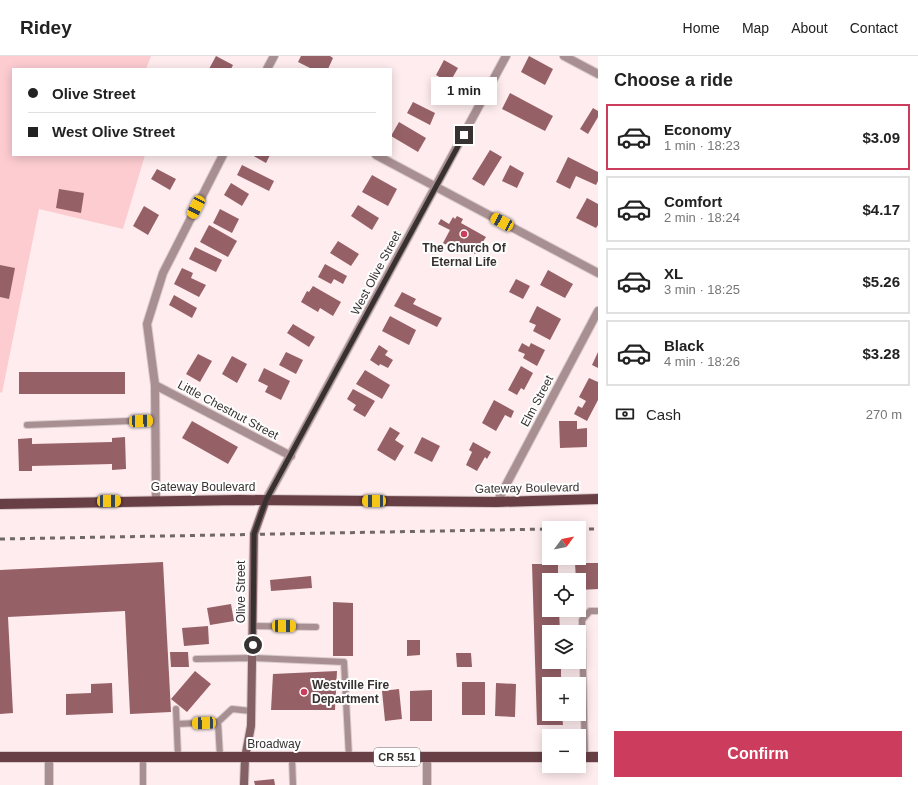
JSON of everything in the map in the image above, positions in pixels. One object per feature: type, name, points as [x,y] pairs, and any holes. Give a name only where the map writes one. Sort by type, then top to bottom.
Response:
[{"type":"main road","name":"Gateway Boulevard","points":[[0,504],[156,500],[497,502],[598,499]]},
{"type":"main road","name":"Broadway","points":[[0,757],[542,757]]},
{"type":"main road","points":[[586,757],[598,757]]},
{"type":"street","points":[[268,68],[274,56]]},
{"type":"street","name":"West Olive Street","points":[[266,500],[506,56]]},
{"type":"street","points":[[564,56],[598,74]]},
{"type":"street","points":[[156,500],[155,385],[147,324],[163,273],[222,156]]},
{"type":"street","points":[[378,156],[598,274]]},
{"type":"street","name":"Elm Street","points":[[497,502],[598,311]]},
{"type":"street","name":"Little Chestnut Street","points":[[155,385],[291,456]]},
{"type":"street","name":"Olive Street","points":[[244,785],[245,758],[251,726],[254,534],[266,500]]},
{"type":"street","points":[[49,757],[50,785]]},
{"type":"street","points":[[427,757],[427,785]]},
{"type":"lane","points":[[26,425],[155,420]]},
{"type":"lane","points":[[582,729],[582,620],[590,611],[598,611]]},
{"type":"lane","points":[[253,626],[316,626]]},
{"type":"lane","points":[[196,659],[252,658],[344,662],[349,757]]},
{"type":"lane","points":[[176,709],[178,757]]},
{"type":"lane","points":[[177,724],[218,722],[232,709],[251,711]]},
{"type":"lane","points":[[218,722],[220,757]]},
{"type":"lane","points":[[143,757],[143,785]]},
{"type":"lane","points":[[292,757],[293,785]]},
{"type":"shaded area","points":[[0,56],[151,56],[146,68],[12,68],[12,156],[145,156],[123,229],[39,209],[2,393],[0,392]]},
{"type":"building","points":[[216,56],[233,65],[232,68],[210,68]]},
{"type":"building","points":[[301,56],[330,56],[333,58],[328,68],[310,68],[298,62]]},
{"type":"building","points":[[529,56],[553,69],[545,85],[521,72]]},
{"type":"building","points":[[444,60],[458,68],[450,82],[456,85],[451,93],[438,85],[441,78],[436,75]]},
{"type":"building","points":[[510,93],[553,116],[545,131],[502,109]]},
{"type":"building","points":[[413,102],[435,113],[430,125],[407,113]]},
{"type":"building","points":[[593,108],[598,111],[598,117],[588,134],[580,129]]},
{"type":"building","points":[[399,122],[426,138],[418,152],[392,137]]},
{"type":"building","points":[[490,150],[502,157],[484,186],[472,179]]},
{"type":"building","points":[[254,156],[270,156],[266,163]]},
{"type":"building","points":[[568,157],[598,172],[598,181],[596,185],[576,176],[570,189],[556,182]]},
{"type":"building","points":[[242,165],[274,181],[269,191],[237,175]]},
{"type":"building","points":[[510,165],[524,173],[517,188],[502,181]]},
{"type":"building","points":[[157,169],[176,179],[170,190],[151,179]]},
{"type":"building","points":[[372,175],[397,189],[388,206],[362,192]]},
{"type":"building","points":[[231,183],[249,194],[242,206],[224,195]]},
{"type":"building","points":[[59,189],[84,193],[81,213],[56,208]]},
{"type":"building","points":[[587,198],[598,204],[598,225],[596,228],[576,218]]},
{"type":"building","points":[[358,205],[379,218],[372,230],[351,216]]},
{"type":"building","points":[[144,206],[159,215],[148,235],[133,226]]},
{"type":"building","points":[[220,209],[239,219],[232,233],[213,223]]},
{"type":"building","name":"The Church Of Eternal Life","points":[[457,216],[463,219],[461,223],[486,237],[475,254],[456,244],[453,248],[443,243],[450,230],[438,224],[441,219],[449,224],[453,217],[455,219]]},
{"type":"building","points":[[209,225],[237,241],[228,257],[200,242]]},
{"type":"building","points":[[338,241],[359,254],[351,266],[330,253]]},
{"type":"building","points":[[195,247],[222,260],[216,272],[189,259]]},
{"type":"building","points":[[325,264],[347,276],[343,284],[334,279],[331,284],[318,277]]},
{"type":"building","points":[[0,265],[15,268],[9,299],[0,297]]},
{"type":"building","points":[[182,268],[193,273],[191,278],[206,285],[199,297],[174,284]]},
{"type":"building","points":[[548,270],[573,284],[565,298],[540,285]]},
{"type":"building","points":[[516,279],[530,286],[523,299],[509,292]]},
{"type":"building","points":[[313,286],[341,302],[333,316],[320,308],[318,312],[301,302],[307,291],[309,292]]},
{"type":"building","points":[[402,292],[416,299],[413,304],[442,318],[437,327],[394,306]]},
{"type":"building","points":[[174,295],[197,308],[192,318],[169,305]]},
{"type":"building","points":[[537,306],[561,319],[550,340],[533,331],[536,325],[529,322]]},
{"type":"building","points":[[390,316],[416,330],[409,345],[382,331]]},
{"type":"building","points":[[293,324],[315,337],[309,347],[287,333]]},
{"type":"building","points":[[522,343],[529,347],[531,343],[545,350],[537,366],[523,358],[525,354],[518,351]]},
{"type":"building","points":[[379,345],[388,351],[385,355],[393,360],[388,368],[380,364],[379,366],[370,360]]},
{"type":"building","points":[[286,352],[303,360],[296,374],[279,365]]},
{"type":"building","points":[[598,352],[598,368],[592,365]]},
{"type":"building","points":[[198,354],[212,361],[200,382],[186,374]]},
{"type":"building","points":[[232,356],[247,364],[237,383],[222,374]]},
{"type":"building","points":[[521,366],[533,373],[524,390],[521,388],[517,395],[508,390]]},
{"type":"building","points":[[264,368],[290,381],[281,400],[265,392],[268,386],[258,381]]},
{"type":"building","points":[[365,370],[390,385],[382,399],[356,384]]},
{"type":"building","points":[[19,372],[125,372],[125,394],[19,394]]},
{"type":"building","points":[[589,378],[598,382],[598,400],[587,421],[574,414],[578,406],[582,408],[586,401],[579,397]]},
{"type":"building","points":[[353,389],[375,401],[365,417],[353,410],[356,405],[347,399]]},
{"type":"building","points":[[494,400],[514,411],[511,418],[505,415],[496,431],[482,423]]},
{"type":"building","points":[[192,421],[238,447],[228,464],[182,438]]},
{"type":"building","points":[[559,421],[577,421],[577,429],[587,428],[587,447],[560,448]]},
{"type":"building","points":[[390,427],[400,433],[395,440],[404,446],[395,461],[377,450]]},
{"type":"building","points":[[125,437],[126,469],[112,470],[112,464],[32,466],[32,471],[19,471],[18,439],[32,438],[32,444],[112,442],[112,438]]},
{"type":"building","points":[[422,437],[440,446],[432,462],[414,453]]},
{"type":"building","points":[[473,442],[491,452],[487,459],[485,457],[477,471],[466,465],[472,452],[469,450]]},
{"type":"building","points":[[163,562],[171,712],[130,714],[125,611],[8,617],[13,713],[0,714],[0,570]]},
{"type":"building","points":[[598,563],[598,589],[586,590],[586,573],[576,573],[575,565]]},
{"type":"building","points":[[532,564],[558,565],[558,573],[542,573],[542,617],[559,617],[560,625],[542,625],[542,669],[561,669],[561,677],[542,677],[542,721],[563,721],[563,725],[537,725]]},
{"type":"building","points":[[311,576],[312,588],[271,591],[270,580]]},
{"type":"building","points":[[333,602],[353,603],[353,656],[333,656]]},
{"type":"building","points":[[231,604],[234,621],[210,625],[207,608]]},
{"type":"building","points":[[208,626],[209,644],[184,646],[182,628]]},
{"type":"building","points":[[407,640],[420,640],[420,655],[407,656]]},
{"type":"building","points":[[170,652],[188,652],[189,667],[171,667]]},
{"type":"building","points":[[456,653],[471,653],[472,667],[457,667]]},
{"type":"building","points":[[195,671],[211,684],[187,712],[171,699]]},
{"type":"building","name":"Westville Fire Department","points":[[337,671],[335,710],[271,710],[273,674]]},
{"type":"building","points":[[462,682],[485,682],[485,715],[462,715]]},
{"type":"building","points":[[112,683],[113,713],[66,715],[66,694],[91,693],[91,684]]},
{"type":"building","points":[[496,683],[516,684],[515,717],[495,716]]},
{"type":"building","points":[[399,689],[402,719],[385,721],[382,691]]},
{"type":"building","points":[[432,690],[432,721],[410,721],[410,691]]},
{"type":"building","points":[[274,779],[275,785],[255,785],[254,781]]},
{"type":"railway","points":[[0,539],[542,529]]},
{"type":"railway","points":[[586,529],[598,529]]},
{"type":"place","name":"The Church Of Eternal Life","points":[[464,234]]},
{"type":"place","name":"Westville Fire Department","points":[[304,692]]},
{"type":"route","points":[[253,645],[254,534],[266,500],[464,135]]}]
